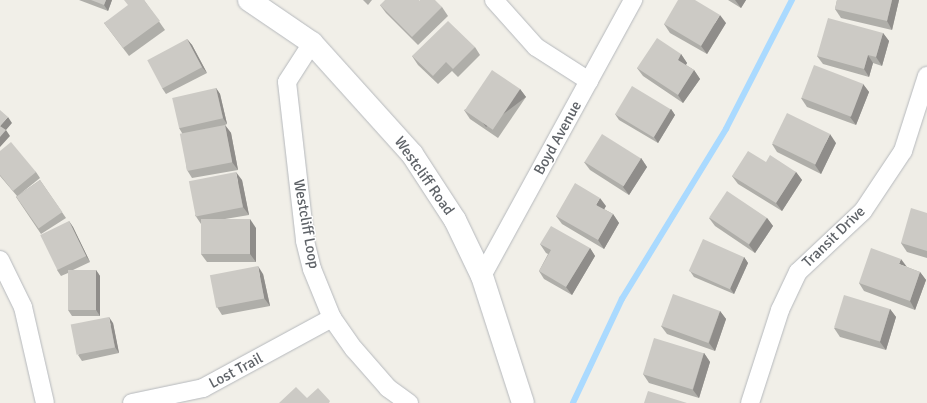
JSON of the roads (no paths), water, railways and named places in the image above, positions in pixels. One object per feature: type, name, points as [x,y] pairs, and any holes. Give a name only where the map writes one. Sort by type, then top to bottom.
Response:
[{"type":"street","name":"Westcliff Road","points":[[250,0],[312,43],[412,154],[455,220],[482,276],[523,403]]},
{"type":"street","points":[[494,0],[536,47],[589,81]]},
{"type":"street","name":"Boyd Avenue","points":[[482,276],[633,0]]},
{"type":"street","name":"Westcliff Loop","points":[[312,43],[287,82],[288,104],[306,241],[312,269],[332,318],[354,349],[388,388],[409,403]]},
{"type":"street","name":"Transit Drive","points":[[750,403],[780,310],[798,272],[863,211],[903,151],[927,76]]},
{"type":"street","points":[[0,260],[23,307],[45,403]]},
{"type":"street","name":"Lost Trail","points":[[132,403],[203,388],[332,318]]},
{"type":"waterway","points":[[573,403],[622,299],[726,129],[792,0]]}]
